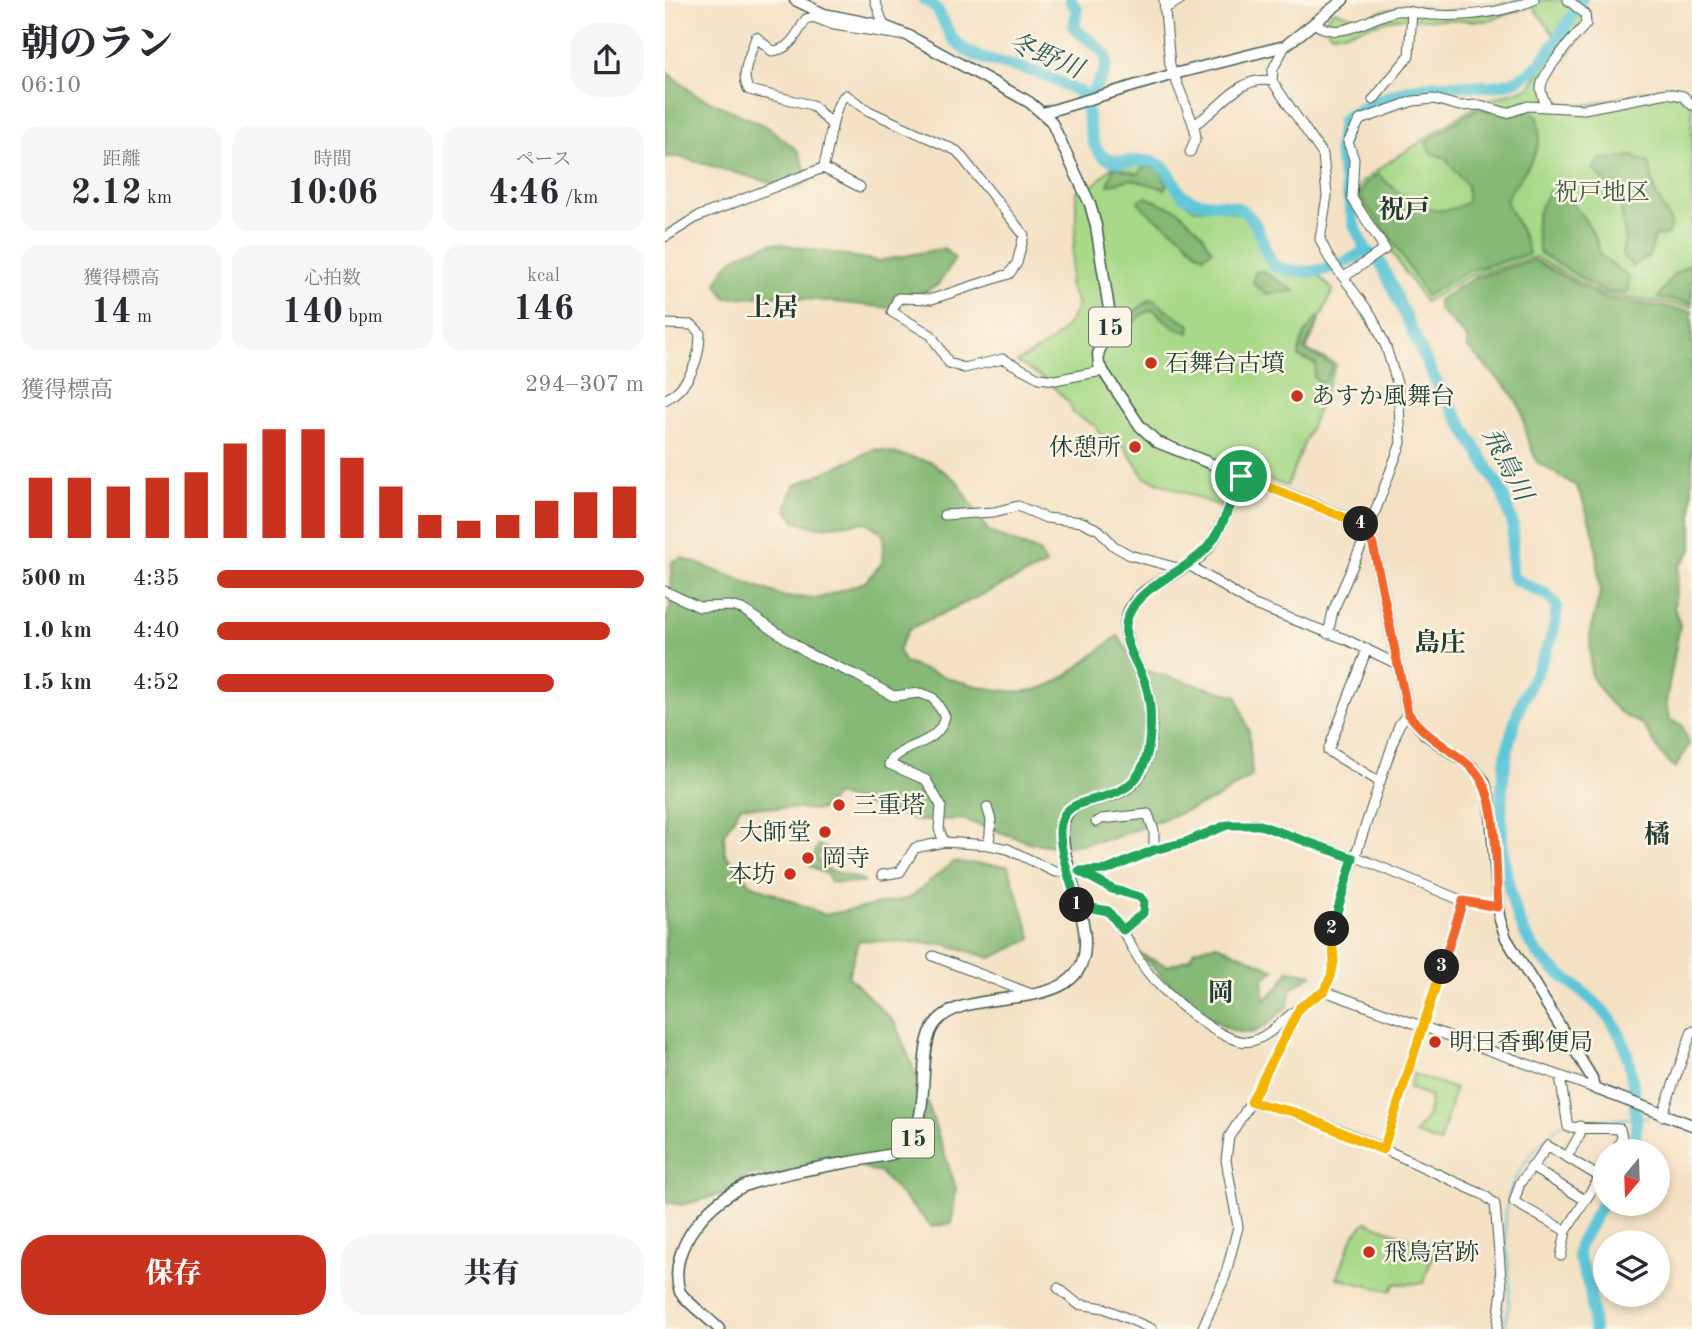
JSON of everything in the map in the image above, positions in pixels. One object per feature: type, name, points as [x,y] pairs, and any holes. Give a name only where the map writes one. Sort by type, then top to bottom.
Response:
[{"type":"main road","points":[[795,0],[824,14],[884,26],[909,36],[1044,113],[1174,74],[1285,46],[1343,0]]},
{"type":"main road","name":"15","points":[[719,1329],[680,1292],[674,1256],[682,1236],[718,1202],[751,1183],[892,1154],[904,1149],[919,1124],[923,1067],[930,1031],[939,1020],[969,1003],[1035,995],[1060,985],[1077,973],[1084,960],[1086,943],[1077,906],[1075,874],[1066,857],[1060,833],[1071,807],[1082,801],[1124,791],[1139,777],[1144,765],[1150,715],[1146,687],[1129,650],[1126,620],[1142,594],[1185,567],[1206,550],[1241,476],[1153,438],[1101,371],[1098,355],[1111,323],[1096,226],[1090,204],[1059,134],[1044,113]]},
{"type":"main road","points":[[1241,476],[1362,524],[1373,545],[1408,713],[1425,734],[1472,767],[1484,782],[1490,800],[1498,907],[1506,938],[1592,1078],[1594,1088],[1662,1116],[1692,1125]]},
{"type":"street","points":[[876,0],[884,26]]},
{"type":"street","points":[[1180,0],[1164,5],[1167,51],[1196,137],[1190,152]]},
{"type":"street","points":[[1315,24],[1324,30],[1341,32],[1400,10],[1481,15],[1534,0]]},
{"type":"street","points":[[1546,105],[1540,88],[1542,83],[1553,64],[1586,24],[1585,13],[1568,0]]},
{"type":"street","points":[[1373,100],[1402,68],[1409,56],[1412,12]]},
{"type":"street","points":[[831,124],[813,105],[750,90],[744,82],[744,71],[756,37],[772,51],[779,51],[789,46],[806,19],[813,17],[834,25],[909,36]]},
{"type":"street","points":[[1285,46],[1273,69],[1272,81],[1323,155],[1327,196],[1320,239],[1372,316],[1386,347],[1398,386],[1401,443],[1367,533],[1333,611],[1328,634]]},
{"type":"street","points":[[1193,125],[1210,116],[1245,83],[1258,79],[1272,81]]},
{"type":"street","points":[[1345,277],[1381,251],[1352,198],[1354,159],[1348,142],[1354,126],[1360,120],[1413,100],[1434,99],[1459,106],[1480,105],[1507,113],[1528,106],[1546,105],[1584,109],[1667,93],[1683,96],[1692,105]]},
{"type":"street","points":[[823,167],[832,139],[831,124],[838,103],[846,96],[869,111],[957,151],[1005,207],[1024,235],[1017,263],[1009,274],[932,299],[898,298],[892,312],[931,335],[949,363],[964,368],[1003,359],[1039,378],[1055,380],[1101,371]]},
{"type":"street","points":[[823,167],[860,187]]},
{"type":"street","points":[[665,237],[697,217],[823,167]]},
{"type":"street","points":[[665,324],[692,325],[700,333],[691,373],[674,395],[665,400]]},
{"type":"street","points":[[944,515],[994,512],[1018,506],[1046,518],[1083,522],[1099,530],[1114,545],[1130,555],[1185,567],[1252,604],[1399,664]]},
{"type":"street","points":[[665,591],[699,607],[730,606],[742,609],[811,655],[858,676],[893,696],[921,694],[933,698],[945,716],[941,728],[922,745],[899,752],[889,764],[926,780],[941,806],[939,829],[944,842]]},
{"type":"street","points":[[1367,649],[1328,751],[1380,782]]},
{"type":"street","points":[[1077,906],[1108,911],[1157,984],[1198,1020],[1230,1037],[1247,1042],[1256,1041],[1324,991],[1334,962],[1331,932],[1399,726],[1408,713]]},
{"type":"street","points":[[987,807],[991,820],[989,845]]},
{"type":"street","points":[[1096,822],[1145,813],[1154,831],[1154,850]]},
{"type":"street","points":[[882,875],[900,873],[915,848],[944,842],[1008,849],[1055,872],[1075,874],[1107,870],[1154,850],[1186,842],[1227,825],[1260,825],[1354,857],[1463,901],[1498,907]]},
{"type":"street","points":[[1075,874],[1140,897],[1144,902],[1143,913],[1123,930]]},
{"type":"street","points":[[1383,1150],[1463,901]]},
{"type":"street","points":[[933,956],[1035,995]]},
{"type":"street","points":[[1324,991],[1594,1088]]},
{"type":"street","points":[[1202,1329],[1225,1277],[1238,1227],[1227,1160],[1229,1137],[1251,1102],[1300,1007]]},
{"type":"street","points":[[1662,1116],[1692,1031]]},
{"type":"street","points":[[1560,1076],[1567,1123],[1620,1129],[1622,1139]]},
{"type":"street","points":[[1251,1102],[1294,1112],[1484,1195],[1495,1204],[1502,1290],[1497,1329]]},
{"type":"street","points":[[1567,1157],[1580,1134],[1580,1126]]},
{"type":"street","points":[[1566,1231],[1514,1202],[1520,1183],[1548,1146],[1593,1169]]},
{"type":"street","points":[[1531,1167],[1585,1200]]},
{"type":"street","points":[[1561,1256],[1566,1231],[1593,1187]]},
{"type":"street","points":[[1059,1288],[1078,1304],[1104,1308],[1129,1326],[1152,1329]]},
{"type":"green space","name":"祝戸地区","points":[[1519,0],[1573,0],[1590,11],[1591,24],[1548,80],[1547,99],[1579,105],[1641,92],[1672,89],[1692,97],[1692,307],[1603,295],[1535,257],[1469,276],[1425,302],[1356,198],[1362,182],[1383,166],[1482,102],[1530,87],[1559,41],[1532,6],[1486,21],[1396,18],[1344,33],[1330,33],[1323,22],[1334,10],[1361,19],[1384,10],[1414,6],[1435,10],[1476,11]]},
{"type":"green space","points":[[665,71],[696,95],[768,127],[798,151],[810,180],[793,189],[679,157],[665,157]]},
{"type":"green space","points":[[1478,108],[1506,116],[1529,110],[1537,115],[1539,140],[1536,150],[1506,200],[1529,254],[1468,271],[1426,296],[1389,235],[1360,198],[1365,184],[1378,174],[1408,199],[1430,209],[1454,208],[1467,202],[1467,186],[1445,158],[1431,153],[1426,142]]},
{"type":"green space","points":[[1633,156],[1649,163],[1655,192],[1671,223],[1668,234],[1656,236],[1649,256],[1632,267],[1622,254],[1625,238],[1620,199],[1594,169],[1598,160]]},
{"type":"green space","points":[[1149,164],[1162,169],[1182,200],[1195,209],[1216,208],[1246,216],[1275,269],[1299,276],[1318,275],[1333,290],[1306,350],[1336,364],[1287,486],[1240,470],[1222,507],[1144,477],[1124,446],[1101,435],[1095,426],[1073,413],[1070,404],[1049,382],[1017,362],[1061,332],[1078,304],[1069,285],[1076,226],[1076,191],[1094,185],[1114,165]]},
{"type":"green space","points":[[1144,166],[1161,170],[1167,185],[1165,189],[1131,179],[1108,185],[1114,167],[1138,174]]},
{"type":"green space","points":[[1550,191],[1567,200],[1583,216],[1600,255],[1629,278],[1627,294],[1604,292],[1540,253],[1536,220]]},
{"type":"green space","points":[[1145,197],[1178,210],[1201,232],[1212,250],[1204,256],[1196,251],[1142,207],[1138,201]]},
{"type":"green space","points":[[774,243],[879,261],[944,248],[955,259],[938,285],[891,308],[798,298],[786,290],[774,296],[726,298],[717,284],[726,266],[739,256]]},
{"type":"green space","points":[[1534,260],[1603,298],[1692,311],[1692,550],[1679,566],[1674,607],[1680,625],[1666,701],[1669,720],[1682,725],[1689,744],[1675,769],[1662,755],[1642,724],[1623,715],[1609,702],[1591,676],[1590,632],[1600,593],[1595,538],[1576,486],[1537,462],[1527,438],[1522,411],[1511,392],[1468,348],[1467,338],[1438,309],[1438,300],[1474,278]]},
{"type":"green space","points":[[1692,263],[1692,303],[1658,298],[1673,275]]},
{"type":"green space","points":[[1262,271],[1295,291],[1266,294],[1253,283],[1255,272]]},
{"type":"green space","points":[[1151,299],[1190,325],[1189,333],[1175,328],[1153,310],[1143,314],[1118,333],[1126,318]]},
{"type":"green space","points":[[1321,315],[1304,350],[1333,365],[1325,382],[1319,383],[1314,377],[1316,364],[1299,357],[1305,334]]},
{"type":"green space","points":[[875,449],[931,462],[957,481],[989,532],[1039,552],[1046,565],[909,629],[898,650],[905,663],[978,686],[998,690],[1036,690],[1069,674],[1118,636],[1139,669],[1237,696],[1249,732],[1252,776],[1216,799],[1113,838],[1063,847],[1032,843],[962,819],[918,821],[836,795],[821,810],[741,806],[724,834],[725,854],[751,884],[825,915],[910,898],[953,862],[1008,866],[1032,939],[991,958],[945,944],[859,940],[848,976],[895,1023],[926,1099],[956,1188],[952,1223],[932,1227],[880,1173],[851,1163],[793,1175],[750,1175],[722,1194],[682,1205],[665,1202],[665,622],[671,604],[672,561],[683,558],[785,597],[820,598],[865,582],[882,563],[884,535],[867,522],[819,527],[796,522],[786,508],[794,486]]},
{"type":"green space","points":[[818,845],[825,848],[817,857],[823,868],[863,880],[864,883],[830,882],[828,875],[810,866]]},
{"type":"green space","points":[[1217,944],[1275,970],[1263,979],[1265,1000],[1280,985],[1289,970],[1312,975],[1291,989],[1288,1006],[1267,1025],[1253,1032],[1240,1032],[1225,1027],[1192,1005],[1140,954],[1167,966],[1190,959],[1194,950]]},
{"type":"green space","points":[[1413,1074],[1455,1089],[1440,1143],[1415,1134],[1428,1116],[1431,1096],[1409,1088]]},
{"type":"green space","points":[[1366,1222],[1435,1247],[1424,1283],[1394,1284],[1392,1290],[1384,1290],[1337,1278],[1353,1236]]},
{"type":"waterway","name":"冬野川","points":[[924,0],[936,9],[954,41],[968,52],[1044,75],[1083,94],[1094,145],[1104,157],[1120,161],[1156,163],[1167,171],[1179,191],[1188,198],[1235,207],[1247,214],[1252,219],[1274,266],[1287,270],[1322,270],[1344,263],[1366,250]]},
{"type":"waterway","points":[[1070,0],[1077,9],[1074,28],[1101,51],[1106,60],[1104,73],[1087,105]]},
{"type":"waterway","name":"飛鳥川","points":[[1582,0],[1549,52],[1524,76],[1501,85],[1427,86],[1376,102],[1343,120],[1339,151],[1354,225],[1366,250],[1381,263],[1433,376],[1502,492],[1513,525],[1511,571],[1514,579],[1547,595],[1556,605],[1554,629],[1523,700],[1508,750],[1501,804],[1504,858],[1515,909],[1532,946],[1555,970],[1593,1001],[1619,1033],[1627,1052],[1631,1073],[1636,1116],[1634,1139]]},
{"type":"waterway","points":[[1571,1122],[1649,1117]]},
{"type":"waterway","points":[[1504,1329],[1509,1304],[1506,1236],[1509,1194],[1518,1172],[1535,1150],[1562,1124]]},
{"type":"waterway","name":"飛鳥川","points":[[1594,1329],[1590,1290],[1578,1255],[1579,1245],[1595,1216]]},
{"type":"place","name":"石舞台古墳","points":[[1151,363]]},
{"type":"place","name":"あすか風舞台","points":[[1297,396]]},
{"type":"place","name":"休憩所","points":[[1135,447]]},
{"type":"place","name":"三重塔","points":[[839,805]]},
{"type":"place","name":"大師堂","points":[[825,832]]},
{"type":"place","name":"岡寺","points":[[808,858]]},
{"type":"place","name":"本坊","points":[[790,874]]},
{"type":"place","name":"明日香郵便局","points":[[1435,1042]]},
{"type":"place","name":"飛鳥宮跡","points":[[1369,1252]]},
{"type":"district","name":"祝戸","points":[[1404,209]]},
{"type":"district","name":"上居","points":[[772,307]]},
{"type":"district","name":"島庄","points":[[1440,642]]},
{"type":"district","name":"橘","points":[[1657,834]]},
{"type":"district","name":"岡","points":[[1221,992]]},
{"type":"route","points":[[1241,476],[1362,524],[1373,545],[1408,713],[1425,734],[1472,767],[1484,782],[1490,800],[1498,907],[1463,901],[1403,1095],[1383,1150],[1294,1112],[1251,1102],[1300,1007],[1324,991],[1331,976],[1334,962],[1331,932],[1353,858],[1260,825],[1227,825],[1186,842],[1154,850],[1107,870],[1079,871],[1112,889],[1134,894],[1144,902],[1146,908],[1143,913],[1131,926],[1123,930],[1108,911],[1077,906],[1060,833],[1071,807],[1082,801],[1105,798],[1124,791],[1139,777],[1148,749],[1150,715],[1146,687],[1129,650],[1126,620],[1142,594],[1189,565],[1206,550],[1241,476]]}]
